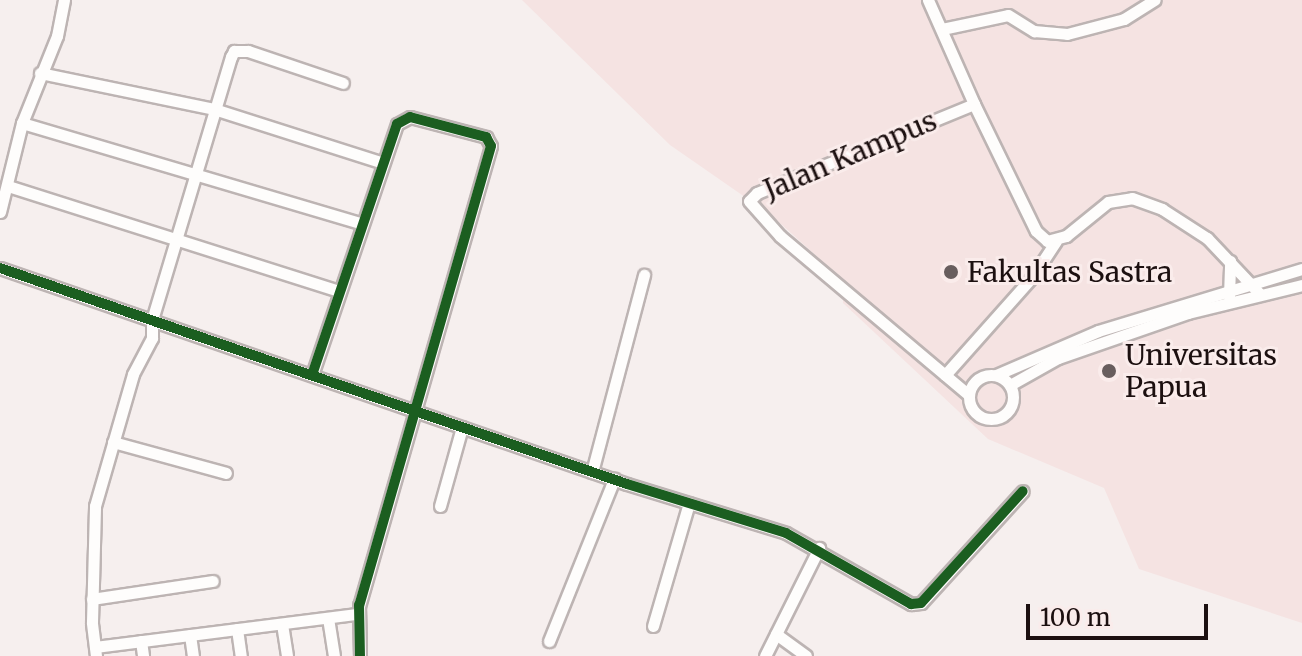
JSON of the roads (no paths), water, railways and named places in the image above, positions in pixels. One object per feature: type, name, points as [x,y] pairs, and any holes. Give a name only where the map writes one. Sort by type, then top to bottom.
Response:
[{"type":"street","points":[[0,212],[22,123],[57,36],[64,0]]},
{"type":"street","name":"Jalan Kampus","points":[[928,0],[1036,231],[1056,241]]},
{"type":"street","points":[[942,29],[1008,15],[1034,31],[1067,34],[1110,24],[1155,0]]},
{"type":"street","points":[[343,83],[239,49],[231,57],[152,320],[152,338],[133,374],[93,518],[92,599],[96,652],[141,641],[357,614]]},
{"type":"street","points":[[40,73],[214,109],[383,163]]},
{"type":"street","name":"Jalan Kampus","points":[[974,104],[757,193],[749,201],[780,236],[969,395],[979,415],[996,418],[1011,405],[1010,385]]},
{"type":"street","points":[[312,375],[397,124],[410,117],[479,134],[491,146],[357,614],[360,656]]},
{"type":"street","points":[[22,123],[362,224]]},
{"type":"street","points":[[8,186],[340,291]]},
{"type":"street","points":[[945,375],[1033,276],[1056,241],[1108,202],[1132,198],[1187,225],[1230,261],[1257,289]]},
{"type":"street","points":[[1229,297],[1230,261]]},
{"type":"street","points":[[0,268],[819,548],[917,605],[1023,491]]},
{"type":"street","points":[[969,395],[978,379],[1159,316],[1257,289],[1302,269]]},
{"type":"street","points":[[592,472],[644,275]]},
{"type":"street","points":[[1257,289],[1302,285]]},
{"type":"street","points":[[996,375],[1010,385],[1069,348]]},
{"type":"street","points":[[440,506],[462,427]]},
{"type":"street","points":[[113,442],[226,473]]},
{"type":"street","points":[[549,641],[614,479]]},
{"type":"street","points":[[653,626],[689,503]]},
{"type":"street","points":[[765,656],[819,548]]},
{"type":"street","points":[[92,599],[213,581]]},
{"type":"street","points":[[328,618],[334,656]]},
{"type":"street","points":[[282,624],[287,656]]},
{"type":"street","points":[[237,629],[241,656]]},
{"type":"street","points":[[776,634],[806,656]]},
{"type":"street","points":[[190,635],[193,656]]},
{"type":"street","points":[[141,641],[143,656]]},
{"type":"place","name":"Fakultas Sastra","points":[[951,272]]},
{"type":"place","name":"Universitas Papua","points":[[1109,371]]}]
